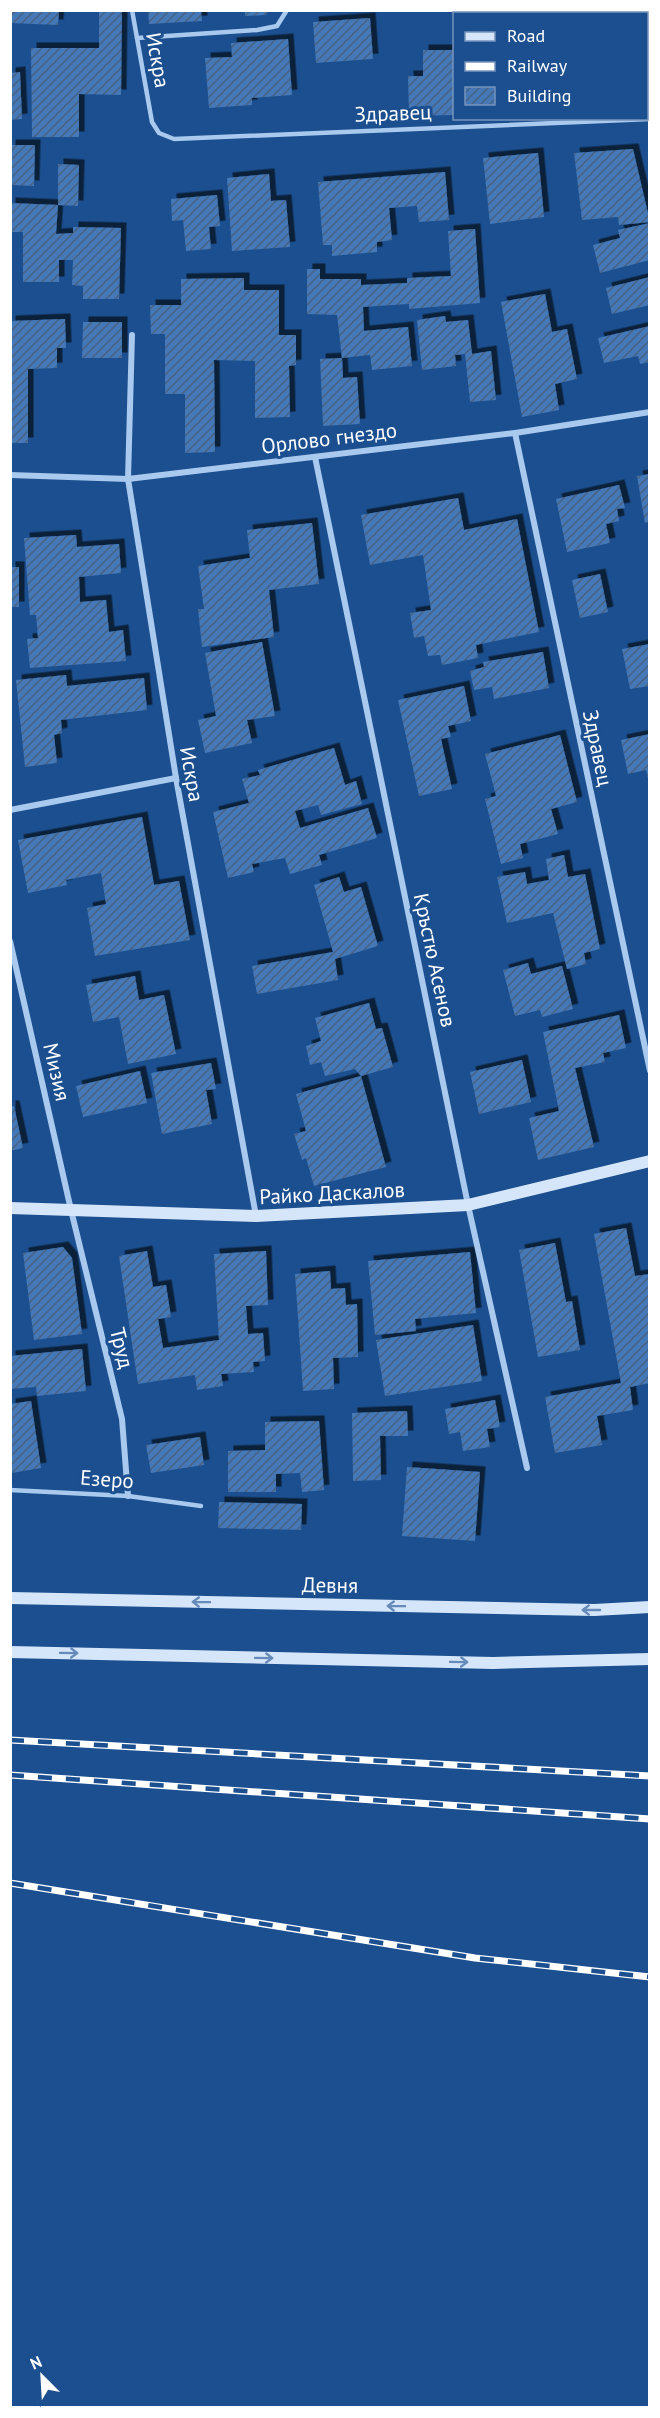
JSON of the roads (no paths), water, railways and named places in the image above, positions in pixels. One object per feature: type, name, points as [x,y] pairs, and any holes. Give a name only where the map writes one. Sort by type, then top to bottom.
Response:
[{"type":"main road","name":"Райко Даскалов","points":[[10,1208],[256,1216],[468,1205],[650,1161]]},
{"type":"main road","name":"Девня","points":[[10,1598],[582,1610],[650,1607]]},
{"type":"main road","points":[[10,1652],[493,1663],[650,1659]]},
{"type":"street","name":"Искра","points":[[132,335],[128,479],[176,778],[256,1216]]},
{"type":"street","name":"Орлово гнездо","points":[[10,475],[128,479],[515,433],[650,412]]},
{"type":"street","name":"Здравец","points":[[515,433],[650,1071]]},
{"type":"street","name":"Кръстю Асенов","points":[[315,457],[468,1205],[527,1468]]},
{"type":"street","points":[[10,810],[176,778]]},
{"type":"street","name":"Мизия","points":[[10,941],[71,1210]]},
{"type":"street","name":"Труд","points":[[71,1210],[122,1419],[128,1496]]},
{"type":"lane","name":"Искра","points":[[132,10],[152,115]]},
{"type":"lane","points":[[137,38],[267,28],[277,26],[287,10]]},
{"type":"lane","name":"Здравец","points":[[152,115],[152,122],[159,133],[174,139],[626,120]]},
{"type":"lane","name":"Езеро","points":[[10,1490],[128,1496],[201,1506]]},
{"type":"railway","points":[[10,1740],[650,1776]]},
{"type":"railway","points":[[10,1775],[650,1819]]},
{"type":"railway","points":[[10,1883],[475,1958],[650,1977]]}]
